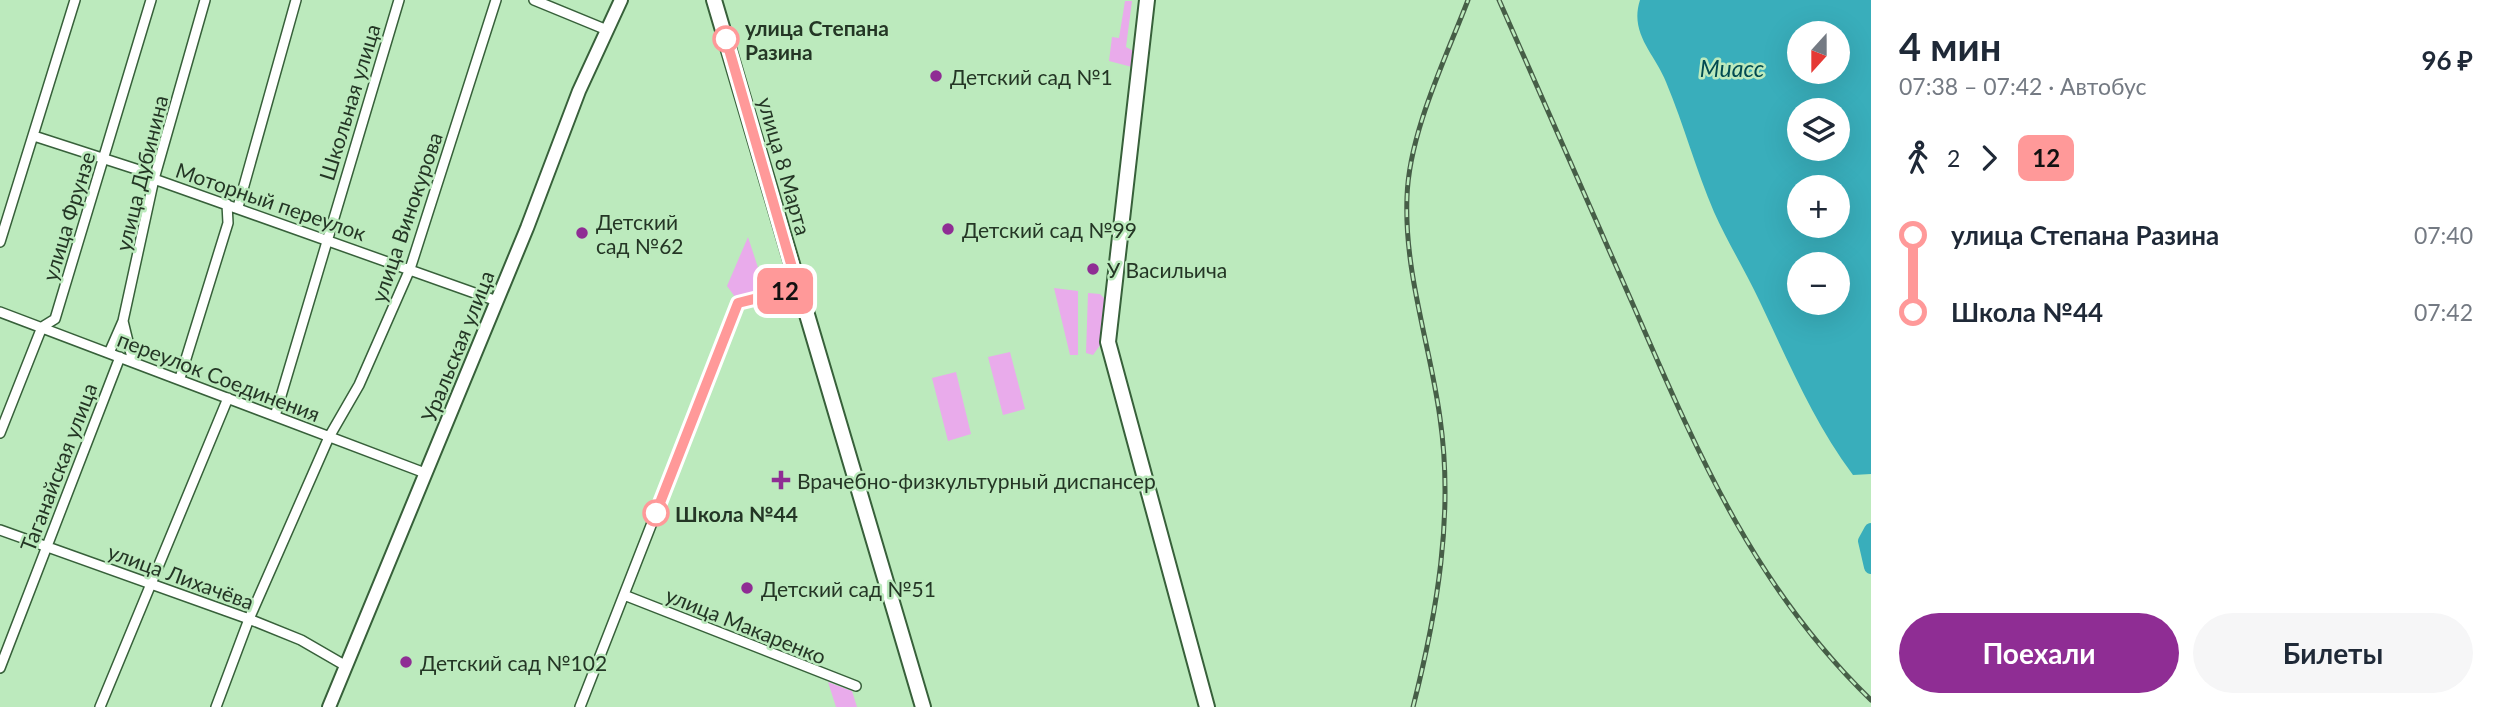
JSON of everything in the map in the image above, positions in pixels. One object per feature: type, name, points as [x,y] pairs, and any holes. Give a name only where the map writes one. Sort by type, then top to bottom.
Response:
[{"type":"main road","name":"улица 8 Марта","points":[[714,0],[923,707]]},
{"type":"main road","points":[[1147,0],[1108,342],[1207,707]]},
{"type":"street","points":[[0,242],[75,0]]},
{"type":"street","name":"улица Фрунзе","points":[[0,433],[42,327],[55,319],[151,0]]},
{"type":"street","name":"улица Дубинина","points":[[109,353],[123,321],[154,179],[205,0]]},
{"type":"street","points":[[238,207],[296,0]]},
{"type":"street","name":"Школьная улица","points":[[275,416],[399,0]]},
{"type":"street","name":"улица Винокурова","points":[[216,707],[249,619],[329,437],[359,385],[410,269],[496,0]]},
{"type":"street","points":[[534,0],[607,30]]},
{"type":"street","name":"Уральская улица","points":[[329,707],[497,301],[579,92],[621,0]]},
{"type":"street","name":"Моторный переулок","points":[[34,136],[142,171],[154,179],[497,301]]},
{"type":"street","points":[[180,378],[228,223],[227,204]]},
{"type":"street","points":[[580,707],[738,303],[798,288]]},
{"type":"street","name":"переулок Соединения","points":[[0,312],[425,473]]},
{"type":"street","points":[[123,321],[133,362]]},
{"type":"street","name":"Таганайская улица","points":[[0,668],[120,357]]},
{"type":"street","points":[[100,707],[228,398]]},
{"type":"street","name":"улица Лихачёва","points":[[0,530],[249,619],[300,640],[346,666]]},
{"type":"street","name":"улица Макаренко","points":[[624,595],[856,687]]},
{"type":"shaded area","points":[[1125,1],[1132,1],[1126,47],[1137,53],[1136,64],[1132,67],[1109,61],[1112,37],[1119,38]]},
{"type":"shaded area","points":[[748,237],[765,289],[735,297],[727,286]]},
{"type":"shaded area","points":[[1054,288],[1078,291],[1078,355],[1070,355]]},
{"type":"shaded area","points":[[1088,293],[1100,294],[1105,299],[1101,344],[1093,355],[1086,353]]},
{"type":"shaded area","points":[[1010,352],[1025,409],[1003,415],[988,357]]},
{"type":"shaded area","points":[[956,372],[971,434],[948,441],[932,378]]},
{"type":"shaded area","points":[[828,682],[852,691],[857,707],[836,707]]},
{"type":"water","name":"Миасс","points":[[1640,0],[1871,0],[1871,474],[1853,475],[1802,391],[1714,212],[1666,82],[1640,34]]},
{"type":"waterway","name":"Миасс","points":[[1871,530],[1865,541],[1871,567]]},
{"type":"railway","points":[[1413,707],[1436,600],[1445,491],[1444,454],[1436,390],[1409,253],[1407,197],[1409,173],[1421,122],[1468,0]]},
{"type":"railway","points":[[1499,0],[1679,409],[1731,513],[1792,610],[1829,656],[1871,700]]},
{"type":"bus line","name":"12","points":[[656,513],[738,303],[798,288],[726,39]]},
{"type":"place","name":"улица Степана Разина","points":[[726,39]]},
{"type":"place","name":"Детский сад №1","points":[[936,76]]},
{"type":"place","name":"Детский сад №99","points":[[948,229]]},
{"type":"place","name":"Детский сад №62","points":[[582,233]]},
{"type":"place","name":"У Васильича","points":[[1093,269]]},
{"type":"place","name":"Врачебно-физкультурный диспансер","points":[[781,480]]},
{"type":"place","name":"Школа №44","points":[[656,513]]},
{"type":"place","name":"Детский сад №51","points":[[747,588]]},
{"type":"place","name":"Детский сад №102","points":[[406,662]]}]
